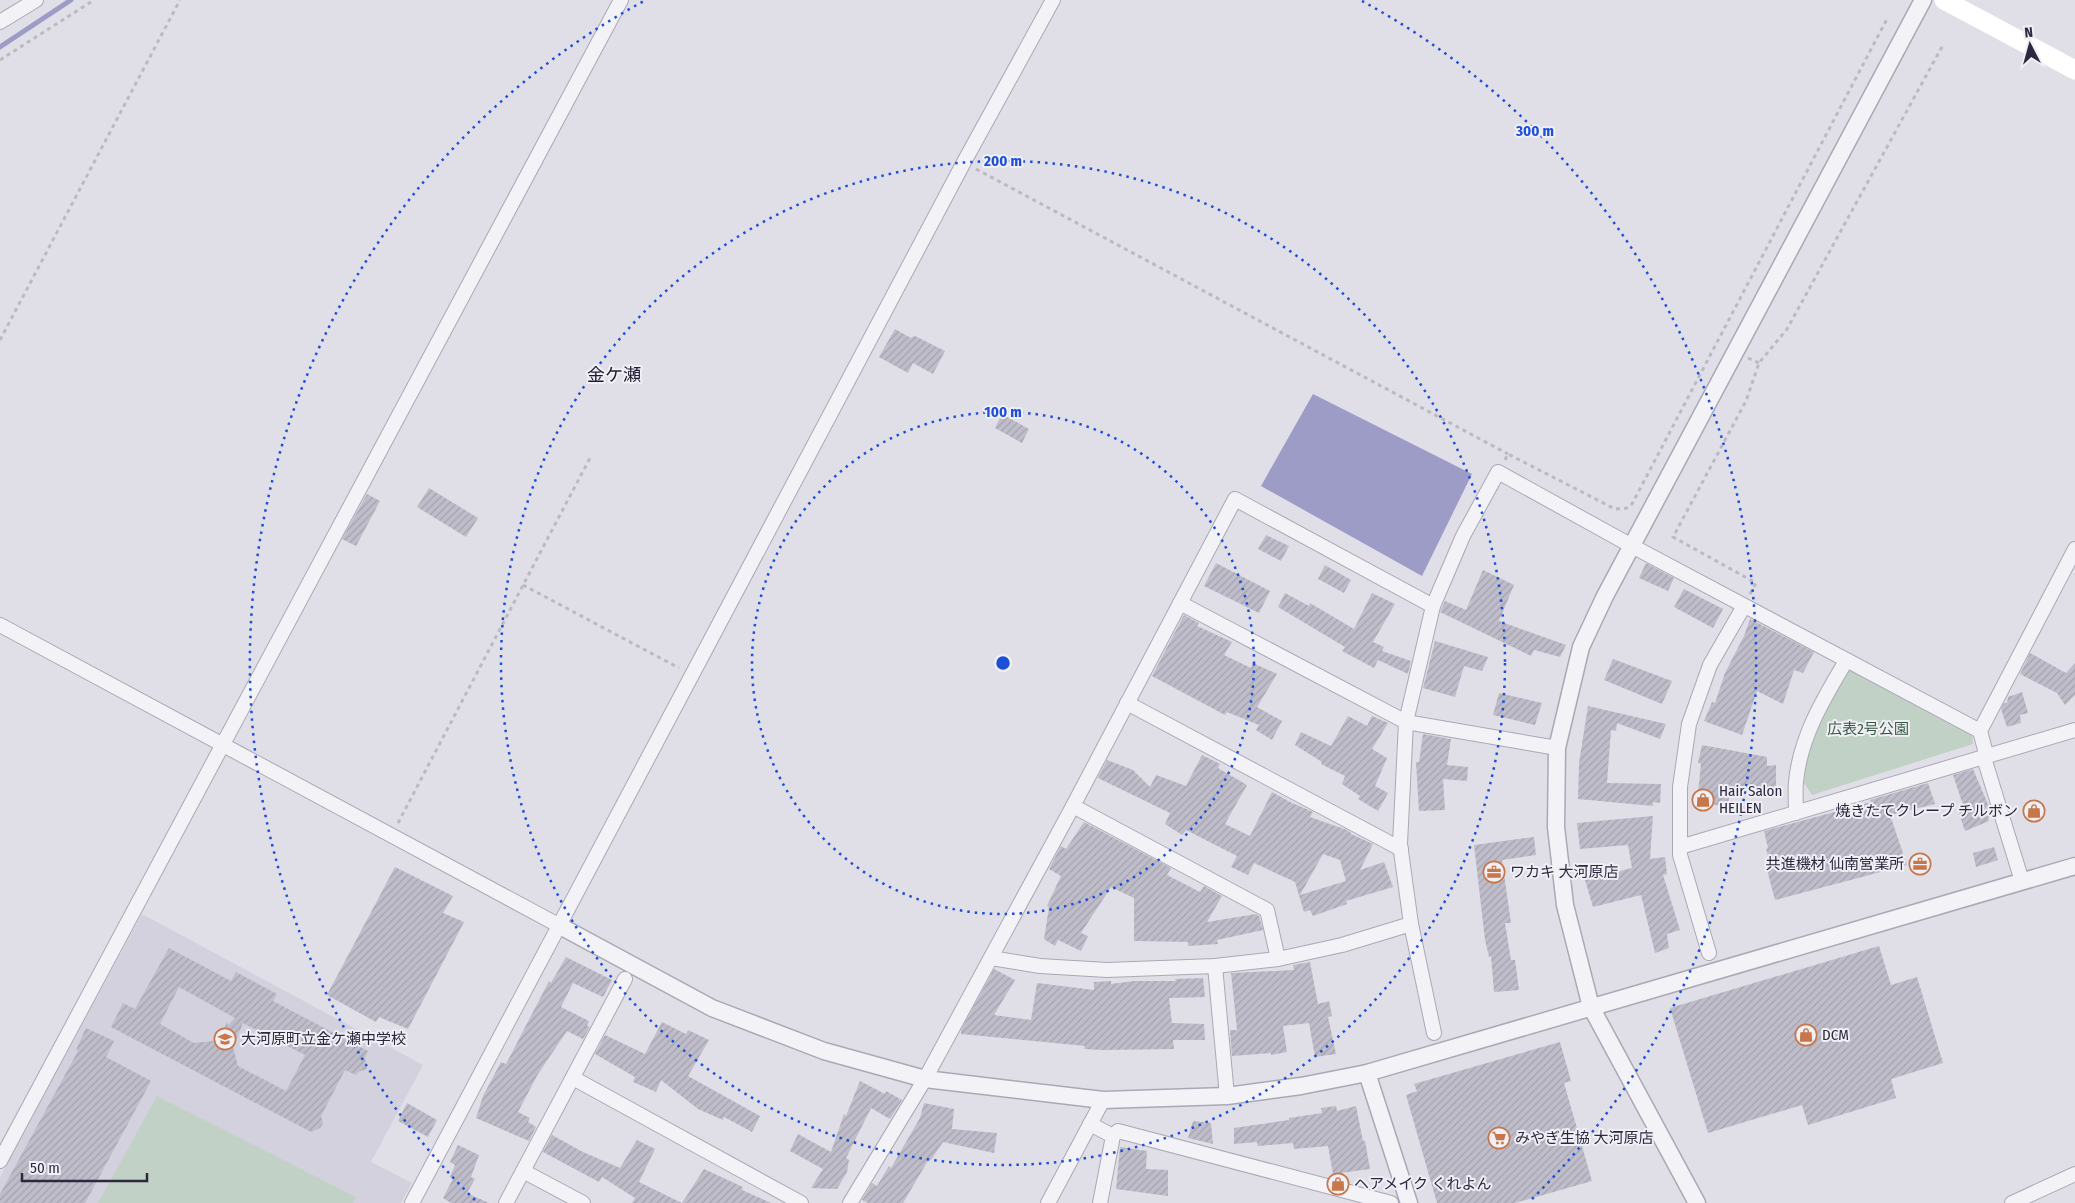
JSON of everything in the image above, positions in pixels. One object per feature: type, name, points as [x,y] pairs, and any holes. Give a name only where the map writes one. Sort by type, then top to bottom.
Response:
[{"type":"main road","points":[[1944,0],[2075,70]]},
{"type":"street","points":[[0,22],[36,0]]},
{"type":"street","points":[[0,1161],[621,0]]},
{"type":"street","points":[[412,1203],[964,162],[1053,0]]},
{"type":"street","points":[[1697,1203],[1591,1007],[1564,906],[1556,827],[1557,748],[1582,647],[1632,546],[1923,0]]},
{"type":"street","points":[[1434,1033],[1411,924],[1401,850],[1406,722],[1433,606],[1463,536],[1498,472],[1846,661],[1980,731]]},
{"type":"street","points":[[850,1203],[925,1079],[1073,806],[1235,499],[1433,606]]},
{"type":"street","points":[[2022,881],[1980,731],[2075,549]]},
{"type":"street","points":[[1180,603],[1406,722],[1557,748]]},
{"type":"street","points":[[1709,952],[1680,856],[1680,787],[1689,724],[1710,665],[1744,606]]},
{"type":"street","points":[[0,626],[712,1008],[824,1051],[925,1079],[1103,1100],[1226,1096],[1301,1086],[1367,1073],[2075,866]]},
{"type":"street","points":[[1796,813],[1796,781],[1803,748],[1818,708],[1846,661]]},
{"type":"street","points":[[1127,703],[1401,850]]},
{"type":"street","points":[[1680,847],[2075,730]]},
{"type":"street","points":[[1073,806],[1267,910],[1278,959]]},
{"type":"street","points":[[991,958],[1040,966],[1106,970],[1215,966],[1278,959],[1342,945],[1411,924]]},
{"type":"street","points":[[1215,966],[1226,1096]]},
{"type":"street","points":[[506,1203],[625,979]]},
{"type":"street","points":[[1367,1073],[1409,1203]]},
{"type":"street","points":[[572,1078],[801,1203]]},
{"type":"street","points":[[1048,1203],[1103,1100]]},
{"type":"street","points":[[1090,1124],[1113,1136]]},
{"type":"street","points":[[1100,1203],[1113,1136],[1118,1132],[1391,1203]]},
{"type":"street","points":[[523,1171],[583,1203]]},
{"type":"street","points":[[2012,1203],[2075,1174]]},
{"type":"path","points":[[0,60],[94,0]]},
{"type":"path","points":[[0,340],[180,0]]},
{"type":"path","points":[[964,162],[1508,454],[1615,509],[1627,508],[1632,504],[1888,17]]},
{"type":"path","points":[[1744,606],[1756,582],[1673,537],[1746,401],[1759,363],[1787,329],[1943,45]]},
{"type":"path","points":[[1498,472],[1508,454]]},
{"type":"path","points":[[392,835],[591,456]]},
{"type":"path","points":[[523,585],[693,675]]},
{"type":"shaded area","name":"大河原町立金ケ瀬中学校","points":[[142,914],[423,1065],[371,1162],[412,1183],[401,1203],[0,1203],[0,1177]]},
{"type":"green space","name":"広表2号公園","points":[[1851,667],[1972,732],[1973,744],[1812,795],[1802,780],[1814,736],[1830,702]]},
{"type":"green space","points":[[157,1096],[356,1197],[353,1203],[98,1203]]},
{"type":"water","points":[[1313,394],[1472,474],[1422,576],[1261,486]]},
{"type":"building","points":[[895,329],[911,338],[915,336],[945,351],[933,374],[913,363],[908,373],[879,357]]},
{"type":"building","points":[[1002,414],[1029,429],[1022,443],[995,428]]},
{"type":"building","points":[[429,488],[478,518],[466,537],[417,507]]},
{"type":"building","points":[[367,494],[380,501],[356,546],[342,539]]},
{"type":"building","points":[[1266,535],[1289,546],[1281,561],[1258,549]]},
{"type":"building","points":[[1216,563],[1270,591],[1259,613],[1204,586]]},
{"type":"building","points":[[1646,563],[1674,578],[1668,591],[1639,578]]},
{"type":"building","points":[[1325,565],[1351,580],[1344,593],[1318,579]]},
{"type":"building","points":[[1483,570],[1514,585],[1499,621],[1566,645],[1560,657],[1534,650],[1531,656],[1440,612],[1445,601],[1466,610]]},
{"type":"building","points":[[1684,589],[1723,609],[1713,628],[1674,607]]},
{"type":"building","points":[[1285,593],[1309,606],[1310,603],[1354,629],[1372,593],[1395,604],[1373,642],[1384,647],[1382,651],[1411,661],[1408,674],[1378,660],[1374,668],[1342,651],[1345,647],[1278,607]]},
{"type":"building","points":[[1184,615],[1199,623],[1197,626],[1232,642],[1224,655],[1251,668],[1253,663],[1277,674],[1257,707],[1282,721],[1272,740],[1256,730],[1259,725],[1227,712],[1225,715],[1152,676]]},
{"type":"building","points":[[1750,619],[1814,652],[1803,673],[1794,670],[1783,704],[1757,691],[1742,735],[1704,721],[1712,702],[1715,703],[1725,673],[1744,636]]},
{"type":"building","points":[[1435,641],[1488,657],[1482,671],[1464,666],[1455,697],[1423,688]]},
{"type":"building","points":[[2030,653],[2066,673],[2075,663],[2075,695],[2065,705],[2057,693],[2020,674]]},
{"type":"building","points":[[1613,659],[1672,681],[1662,704],[1604,680]]},
{"type":"building","points":[[2022,692],[2028,713],[2020,715],[2021,723],[2007,727],[2001,709],[2004,703],[2007,703],[2008,697]]},
{"type":"building","points":[[1499,693],[1542,703],[1535,725],[1493,715]]},
{"type":"building","points":[[1588,706],[1666,724],[1660,739],[1617,723],[1616,731],[1611,730],[1607,783],[1661,784],[1660,803],[1653,802],[1653,806],[1578,799],[1579,763]]},
{"type":"building","points":[[1348,716],[1367,726],[1372,716],[1388,723],[1372,749],[1387,758],[1375,786],[1388,793],[1378,811],[1358,799],[1360,796],[1342,784],[1345,776],[1321,764],[1322,762],[1295,745],[1301,732],[1331,746]]},
{"type":"building","points":[[1423,734],[1451,739],[1447,765],[1468,767],[1467,781],[1443,779],[1445,810],[1419,811],[1416,762],[1419,762]]},
{"type":"building","points":[[1702,745],[1767,757],[1767,766],[1776,765],[1776,787],[1730,788],[1728,807],[1697,802],[1701,764],[1698,763]]},
{"type":"building","points":[[1202,755],[1220,764],[1218,768],[1247,785],[1225,824],[1250,836],[1272,792],[1313,812],[1310,817],[1347,830],[1351,834],[1373,844],[1360,870],[1384,862],[1393,887],[1346,901],[1347,904],[1313,916],[1310,910],[1304,912],[1295,882],[1254,863],[1248,875],[1231,867],[1237,856],[1186,830],[1182,835],[1165,824],[1170,813],[1098,778],[1107,760],[1133,770],[1150,787],[1156,775],[1186,786]],"holes":[[[1323,854],[1340,860],[1346,881],[1300,895]]]},
{"type":"building","points":[[1973,769],[1993,816],[1988,817],[1989,821],[1965,831],[1959,813],[1965,811],[1953,775]]},
{"type":"building","points":[[1928,783],[1935,804],[1890,815],[1907,865],[1775,900],[1767,870],[1772,869],[1766,849],[1768,848],[1764,831],[1871,802],[1870,800]]},
{"type":"building","points":[[1653,816],[1650,859],[1665,857],[1667,874],[1663,875],[1680,930],[1667,934],[1669,948],[1655,953],[1641,895],[1593,907],[1585,880],[1632,868],[1628,845],[1580,849],[1577,823]]},
{"type":"building","points":[[1084,822],[1171,868],[1167,875],[1200,892],[1204,886],[1222,896],[1207,922],[1256,914],[1259,916],[1263,930],[1217,940],[1218,944],[1188,946],[1188,942],[1134,941],[1134,898],[1111,887],[1081,933],[1088,936],[1081,951],[1058,940],[1055,946],[1044,939],[1049,907],[1047,906],[1061,876],[1049,869],[1061,846],[1066,849]]},
{"type":"building","points":[[1534,837],[1536,855],[1502,860],[1511,923],[1505,923],[1511,960],[1515,960],[1519,990],[1494,992],[1491,956],[1489,957],[1485,940],[1474,845]]},
{"type":"building","points":[[1994,847],[1998,860],[1976,867],[1973,853]]},
{"type":"building","points":[[395,867],[453,896],[443,913],[464,922],[408,1029],[379,1017],[376,1022],[327,995]]},
{"type":"building","name":"DCM","points":[[1879,946],[1891,985],[1917,977],[1943,1063],[1891,1079],[1896,1098],[1808,1125],[1802,1105],[1708,1133],[1670,1008]]},
{"type":"building","points":[[169,948],[231,981],[236,972],[277,994],[273,1001],[368,1051],[365,1058],[367,1069],[358,1072],[356,1075],[345,1070],[321,1116],[323,1124],[320,1128],[311,1132],[111,1027],[123,1003],[135,1009]],"holes":[[[179,987],[235,1018],[228,1026],[227,1021],[221,1040],[194,1043],[160,1024]],[[243,1023],[305,1055],[286,1091],[238,1066],[232,1043],[237,1038]]]},
{"type":"building","points":[[566,957],[612,980],[603,997],[573,983],[561,1007],[589,1021],[587,1026],[590,1027],[583,1039],[567,1031],[538,1074],[518,1112],[530,1118],[528,1122],[536,1127],[529,1141],[476,1118],[483,1096],[501,1062],[506,1064],[549,981],[551,983]]},
{"type":"building","points":[[1310,962],[1318,1004],[1329,1001],[1332,1016],[1328,1017],[1336,1054],[1315,1057],[1309,1023],[1283,1026],[1287,1052],[1271,1055],[1271,1053],[1232,1056],[1230,1030],[1237,1030],[1231,973],[1294,970],[1293,965]]},
{"type":"building","points":[[994,969],[1015,980],[994,1015],[1031,1020],[1037,983],[1094,990],[1094,982],[1111,981],[1111,984],[1203,978],[1205,997],[1169,998],[1172,1023],[1204,1024],[1205,1040],[1173,1040],[1174,1049],[1102,1050],[1084,1049],[1085,1046],[961,1034],[961,1030]]},
{"type":"building","points":[[662,1022],[686,1034],[688,1030],[709,1040],[688,1076],[760,1116],[752,1132],[724,1117],[723,1120],[698,1109],[661,1080],[656,1092],[633,1082],[635,1077],[595,1054],[605,1035],[645,1054]]},
{"type":"building","points":[[86,1028],[114,1041],[106,1057],[151,1081],[85,1203],[0,1203],[0,1194],[78,1051],[76,1050]]},
{"type":"building","name":"みやぎ生協 大河原店","points":[[1560,1042],[1571,1081],[1564,1083],[1592,1181],[1515,1203],[1437,1203],[1406,1095],[1417,1091],[1414,1084]]},
{"type":"building","points":[[860,1081],[885,1094],[886,1091],[902,1100],[890,1119],[871,1108],[846,1158],[849,1160],[847,1172],[837,1189],[811,1188],[823,1169],[790,1151],[798,1134],[831,1152],[844,1114],[846,1116]]},
{"type":"building","points":[[407,1103],[437,1120],[428,1137],[398,1121]]},
{"type":"building","points":[[924,1103],[954,1109],[952,1129],[997,1133],[994,1153],[943,1142],[931,1160],[929,1159],[903,1203],[868,1203],[862,1200],[872,1183],[877,1186],[889,1166],[891,1168],[920,1118]]},
{"type":"building","points":[[1336,1106],[1337,1111],[1356,1106],[1370,1169],[1333,1174],[1328,1146],[1294,1149],[1293,1143],[1258,1146],[1257,1142],[1234,1144],[1234,1128],[1322,1113],[1321,1108]]},
{"type":"building","points":[[1193,1121],[1211,1123],[1213,1144],[1188,1138]]},
{"type":"building","points":[[552,1135],[583,1152],[620,1168],[637,1140],[655,1149],[639,1182],[682,1203],[632,1203],[635,1198],[602,1177],[599,1182],[543,1152]]},
{"type":"building","points":[[458,1145],[479,1155],[471,1177],[475,1179],[467,1193],[489,1203],[451,1203],[443,1198],[453,1179],[450,1177],[455,1165],[450,1162]]},
{"type":"building","points":[[1120,1147],[1147,1151],[1146,1169],[1168,1170],[1168,1196],[1116,1189]]},
{"type":"building","points":[[704,1169],[743,1187],[742,1190],[771,1203],[682,1203]]},
{"type":"waterway","points":[[0,47],[71,0]]},
{"type":"place","name":"Hair Salon HEILEN","points":[[1703,800]]},
{"type":"place","name":"焼きたてクレープ チルボン","points":[[2034,811]]},
{"type":"place","name":"共進機材 仙南営業所","points":[[1920,864]]},
{"type":"place","name":"ワカキ 大河原店","points":[[1494,872]]},
{"type":"place","name":"DCM","points":[[1806,1035]]},
{"type":"place","name":"大河原町立金ケ瀬中学校","points":[[225,1039]]},
{"type":"place","name":"みやぎ生協 大河原店","points":[[1499,1138]]},
{"type":"place","name":"ヘアメイク くれよん","points":[[1338,1184]]},
{"type":"district","name":"金ケ瀬","points":[[614,375]]}]
